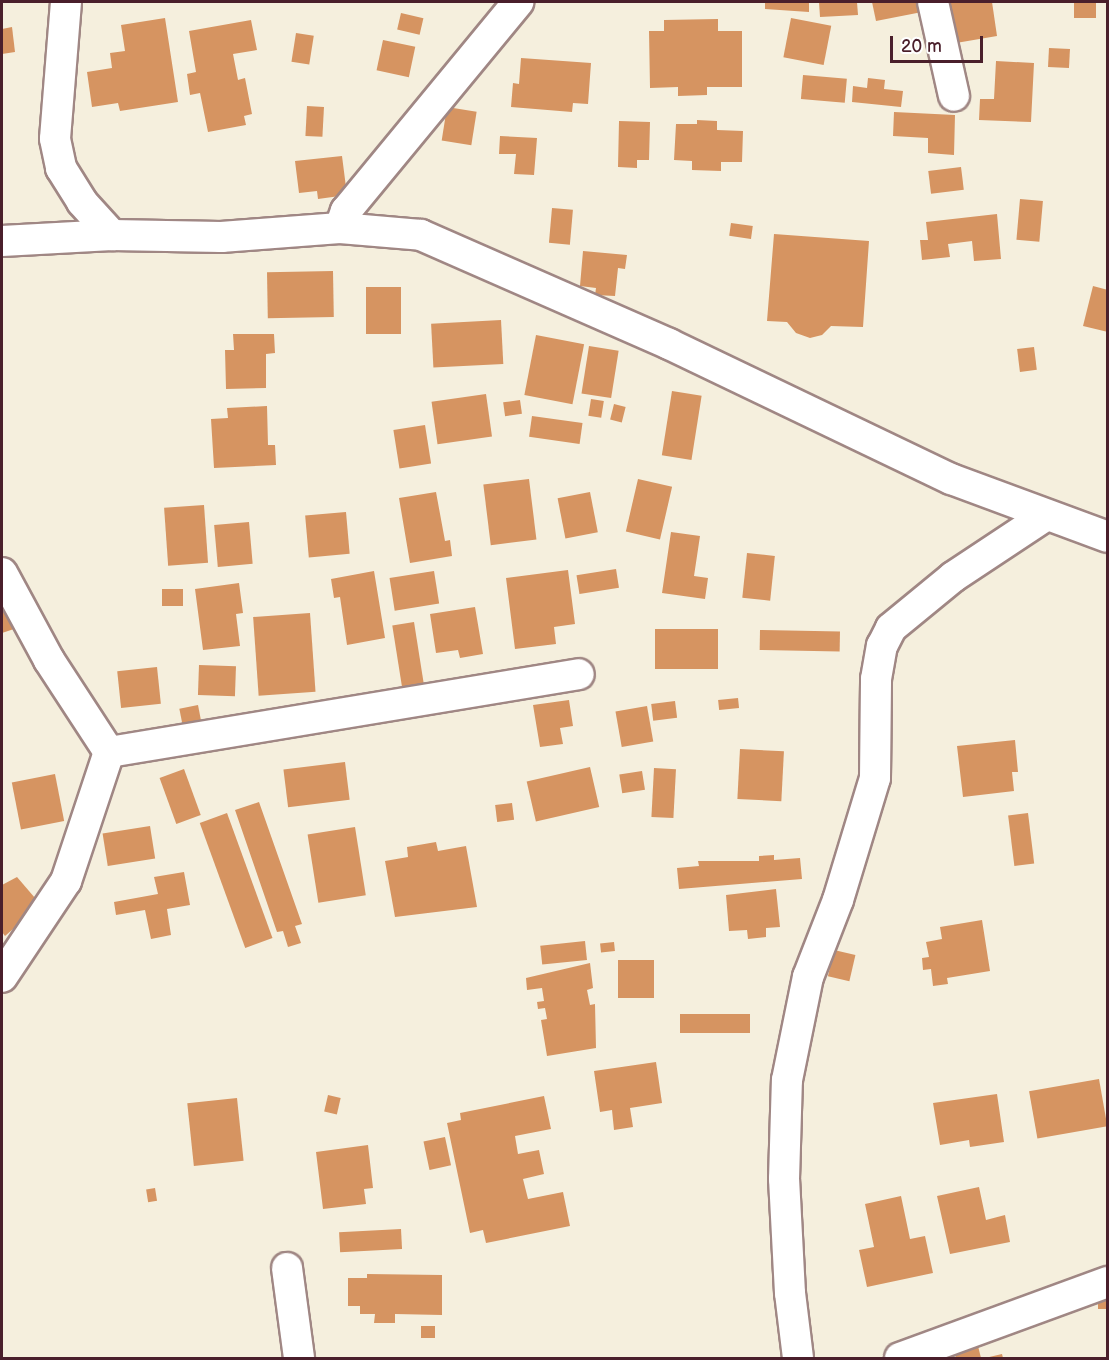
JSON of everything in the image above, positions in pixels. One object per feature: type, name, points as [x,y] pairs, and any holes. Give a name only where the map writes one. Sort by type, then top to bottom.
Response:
[{"type":"street","points":[[66,2],[55,139],[61,168],[82,202],[112,235]]},
{"type":"street","points":[[340,228],[346,211],[518,2]]},
{"type":"street","points":[[933,2],[954,96]]},
{"type":"street","points":[[4,244],[112,235],[221,237],[340,228],[421,235],[485,260],[997,498],[1107,537]]},
{"type":"street","points":[[990,550],[997,498]]},
{"type":"street","points":[[798,1359],[790,1293],[784,1179],[787,1080],[808,977],[838,900],[875,778],[876,679],[882,646],[891,628],[990,550],[1045,516]]},
{"type":"street","points":[[2,573],[49,660],[109,752]]},
{"type":"street","points":[[109,752],[579,674]]},
{"type":"street","points":[[2,976],[66,881],[109,752]]},
{"type":"street","points":[[287,1268],[299,1359]]},
{"type":"street","points":[[900,1359],[1107,1282]]},
{"type":"building","points":[[765,2],[809,2],[809,12],[765,9]]},
{"type":"building","points":[[819,2],[857,2],[858,15],[820,17]]},
{"type":"building","points":[[872,2],[920,2],[922,12],[876,21]]},
{"type":"building","points":[[950,2],[992,2],[997,36],[956,43]]},
{"type":"building","points":[[1074,2],[1096,2],[1096,18],[1074,18]]},
{"type":"building","points":[[401,13],[423,18],[420,35],[397,30]]},
{"type":"building","points":[[165,18],[178,102],[120,111],[118,103],[92,107],[87,72],[112,68],[110,53],[125,51],[121,25]]},
{"type":"building","points":[[791,18],[831,26],[824,65],[783,57]]},
{"type":"building","points":[[718,19],[718,31],[742,31],[742,87],[707,87],[707,95],[678,96],[678,87],[650,88],[649,31],[664,31],[664,20]]},
{"type":"building","points":[[251,20],[257,50],[233,54],[238,80],[245,78],[252,114],[244,116],[246,125],[208,132],[200,93],[190,95],[187,74],[196,72],[189,31]]},
{"type":"building","points":[[12,27],[15,52],[2,54],[2,29]]},
{"type":"building","points":[[296,33],[314,36],[309,64],[291,62]]},
{"type":"building","points":[[383,40],[415,47],[409,77],[377,70]]},
{"type":"building","points":[[1049,48],[1070,49],[1069,68],[1048,67]]},
{"type":"building","points":[[521,58],[591,63],[588,104],[573,103],[572,112],[511,107],[513,83],[519,84]]},
{"type":"building","points":[[996,61],[1034,63],[1031,122],[979,120],[980,99],[994,99]]},
{"type":"building","points":[[803,75],[847,79],[845,103],[801,99]]},
{"type":"building","points":[[868,78],[885,80],[884,89],[903,91],[901,107],[852,102],[853,86],[867,88]]},
{"type":"building","points":[[307,106],[324,107],[322,137],[305,136]]},
{"type":"building","points":[[447,107],[477,112],[471,145],[442,141]]},
{"type":"building","points":[[894,112],[955,115],[954,155],[928,153],[928,138],[893,136]]},
{"type":"building","points":[[697,120],[717,121],[717,130],[743,131],[742,162],[721,162],[721,171],[692,170],[692,161],[674,160],[676,124],[697,124]]},
{"type":"building","points":[[619,121],[650,122],[649,160],[637,160],[637,168],[618,167]]},
{"type":"building","points":[[500,136],[537,138],[534,175],[514,174],[516,154],[499,154]]},
{"type":"building","points":[[342,156],[347,195],[318,199],[317,191],[299,193],[295,161]]},
{"type":"building","points":[[961,167],[964,190],[931,194],[928,171]]},
{"type":"building","points":[[1020,199],[1043,201],[1039,242],[1016,240]]},
{"type":"building","points":[[552,208],[573,210],[570,245],[549,243]]},
{"type":"building","points":[[997,214],[1001,259],[974,261],[972,241],[948,244],[950,257],[922,260],[920,240],[928,240],[926,222]]},
{"type":"building","points":[[731,223],[753,226],[751,239],[729,236]]},
{"type":"building","points":[[774,234],[869,241],[863,327],[831,326],[822,335],[810,338],[796,333],[787,322],[767,321]]},
{"type":"building","points":[[583,251],[627,255],[625,269],[618,268],[615,296],[595,295],[596,288],[580,286]]},
{"type":"building","points":[[333,271],[334,317],[268,318],[267,272]]},
{"type":"building","points":[[1093,286],[1108,290],[1108,332],[1083,326]]},
{"type":"building","points":[[366,287],[401,287],[401,334],[366,334]]},
{"type":"building","points":[[501,320],[503,364],[433,368],[431,324]]},
{"type":"building","points":[[233,334],[274,334],[275,353],[266,354],[266,388],[226,389],[225,350],[234,350]]},
{"type":"building","points":[[536,335],[584,344],[572,404],[524,395]]},
{"type":"building","points":[[589,346],[619,351],[611,398],[581,393]]},
{"type":"building","points":[[1034,347],[1037,370],[1020,372],[1017,349]]},
{"type":"building","points":[[672,391],[702,396],[691,460],[662,455]]},
{"type":"building","points":[[486,394],[492,437],[438,444],[432,402]]},
{"type":"building","points":[[591,399],[604,401],[601,418],[588,416]]},
{"type":"building","points":[[520,400],[522,414],[505,416],[503,402]]},
{"type":"building","points":[[614,404],[626,407],[622,422],[610,420]]},
{"type":"building","points":[[267,406],[268,445],[275,445],[276,465],[214,468],[211,419],[228,418],[227,408]]},
{"type":"building","points":[[532,416],[583,423],[580,444],[529,437]]},
{"type":"building","points":[[425,425],[431,464],[399,469],[393,430]]},
{"type":"building","points":[[529,479],[536,540],[491,545],[483,485]]},
{"type":"building","points":[[638,479],[672,487],[660,539],[626,532]]},
{"type":"building","points":[[436,492],[445,541],[450,540],[452,556],[410,563],[399,498]]},
{"type":"building","points":[[590,492],[598,532],[565,539],[558,498]]},
{"type":"building","points":[[204,505],[208,563],[168,566],[164,508]]},
{"type":"building","points":[[346,512],[350,554],[309,557],[305,516]]},
{"type":"building","points":[[249,522],[253,564],[218,567],[214,525]]},
{"type":"building","points":[[671,532],[700,536],[694,576],[708,578],[705,599],[662,593]]},
{"type":"building","points":[[747,553],[775,556],[770,601],[742,598]]},
{"type":"building","points":[[616,569],[619,588],[579,594],[576,575]]},
{"type":"building","points":[[568,570],[575,624],[554,627],[556,644],[515,649],[506,578]]},
{"type":"building","points":[[374,571],[385,638],[347,645],[340,597],[334,598],[331,579]]},
{"type":"building","points":[[434,571],[439,604],[395,611],[390,578]]},
{"type":"building","points":[[239,583],[243,613],[236,614],[240,646],[203,650],[195,589]]},
{"type":"building","points":[[162,589],[183,589],[183,606],[162,606]]},
{"type":"building","points":[[10,607],[17,628],[2,633],[2,609]]},
{"type":"building","points":[[475,607],[483,654],[460,658],[458,650],[436,653],[430,614]]},
{"type":"building","points":[[310,613],[316,692],[259,696],[253,617]]},
{"type":"building","points":[[414,622],[425,689],[403,693],[392,625]]},
{"type":"building","points":[[655,629],[718,629],[718,669],[655,669]]},
{"type":"building","points":[[760,630],[840,631],[840,651],[760,650]]},
{"type":"building","points":[[199,665],[236,666],[235,696],[198,695]]},
{"type":"building","points":[[157,667],[161,704],[121,708],[117,671]]},
{"type":"building","points":[[738,698],[739,708],[719,710],[718,700]]},
{"type":"building","points":[[569,700],[573,726],[560,728],[563,744],[540,747],[533,705]]},
{"type":"building","points":[[675,701],[677,718],[653,721],[651,704]]},
{"type":"building","points":[[198,705],[201,721],[182,724],[179,709]]},
{"type":"building","points":[[647,706],[653,741],[622,747],[615,712]]},
{"type":"building","points":[[1015,740],[1018,772],[1012,772],[1014,791],[963,797],[957,746]]},
{"type":"building","points":[[740,749],[784,751],[781,801],[737,799]]},
{"type":"building","points":[[345,762],[350,800],[288,807],[283,770]]},
{"type":"building","points":[[590,767],[599,807],[536,822],[527,782]]},
{"type":"building","points":[[654,768],[676,769],[673,818],[651,817]]},
{"type":"building","points":[[184,769],[201,815],[176,824],[160,778]]},
{"type":"building","points":[[642,771],[645,790],[622,793],[619,775]]},
{"type":"building","points":[[55,774],[64,821],[21,830],[12,782]]},
{"type":"building","points":[[259,802],[302,924],[295,926],[301,943],[288,947],[283,931],[277,932],[235,810]]},
{"type":"building","points":[[512,803],[514,820],[497,822],[495,805]]},
{"type":"building","points":[[227,813],[272,938],[245,948],[200,823]]},
{"type":"building","points":[[1028,813],[1034,864],[1014,866],[1008,815]]},
{"type":"building","points":[[150,826],[155,859],[108,866],[103,834]]},
{"type":"building","points":[[355,827],[366,895],[318,903],[308,835]]},
{"type":"building","points":[[436,842],[438,851],[466,846],[477,907],[395,917],[385,861],[408,857],[407,847]]},
{"type":"building","points":[[774,855],[774,860],[800,858],[802,879],[679,889],[677,868],[699,866],[698,861],[759,861],[759,856]]},
{"type":"building","points":[[184,872],[190,905],[167,909],[171,935],[151,939],[145,910],[116,915],[114,902],[158,894],[154,877]]},
{"type":"building","points":[[17,877],[41,905],[5,936],[2,932],[2,885]]},
{"type":"building","points":[[776,889],[780,927],[766,928],[766,937],[748,939],[747,930],[729,931],[726,895]]},
{"type":"building","points":[[982,920],[990,971],[947,978],[948,984],[933,986],[931,969],[923,970],[922,958],[929,957],[926,942],[942,939],[940,927]]},
{"type":"building","points":[[585,941],[587,960],[542,965],[540,946]]},
{"type":"building","points":[[614,942],[615,951],[601,952],[600,943]]},
{"type":"building","points":[[834,950],[855,955],[849,981],[828,976]]},
{"type":"building","points":[[618,960],[654,960],[654,998],[618,998]]},
{"type":"building","points":[[590,963],[593,988],[587,990],[590,1005],[595,1004],[596,1048],[547,1056],[541,1020],[547,1019],[545,1008],[538,1009],[537,1002],[544,1001],[542,988],[527,990],[526,978]]},
{"type":"building","points":[[680,1014],[750,1014],[750,1033],[680,1033]]},
{"type":"building","points":[[656,1062],[662,1103],[630,1108],[633,1127],[614,1130],[612,1110],[600,1112],[594,1071]]},
{"type":"building","points":[[1099,1079],[1107,1126],[1037,1139],[1029,1091]]},
{"type":"building","points":[[997,1094],[1004,1142],[970,1147],[969,1140],[940,1145],[933,1103]]},
{"type":"building","points":[[328,1095],[341,1098],[337,1114],[324,1112]]},
{"type":"building","points":[[544,1096],[551,1129],[515,1136],[518,1154],[539,1150],[544,1174],[523,1179],[528,1199],[563,1192],[570,1226],[486,1243],[483,1230],[470,1233],[447,1123],[461,1120],[460,1113]]},
{"type":"building","points":[[237,1098],[244,1161],[194,1166],[187,1103]]},
{"type":"building","points":[[445,1137],[451,1165],[430,1170],[423,1142]]},
{"type":"building","points":[[368,1145],[373,1188],[364,1189],[366,1204],[323,1209],[316,1152]]},
{"type":"building","points":[[979,1187],[986,1220],[1005,1215],[1010,1242],[950,1254],[937,1196]]},
{"type":"building","points":[[155,1188],[157,1201],[148,1202],[146,1189]]},
{"type":"building","points":[[901,1196],[910,1239],[925,1236],[933,1273],[867,1287],[859,1250],[874,1247],[865,1204]]},
{"type":"building","points":[[401,1229],[402,1249],[340,1252],[339,1232]]},
{"type":"building","points":[[367,1274],[442,1275],[442,1315],[395,1314],[395,1323],[374,1323],[375,1314],[360,1314],[360,1306],[348,1306],[348,1278],[367,1278]]},
{"type":"building","points":[[1098,1297],[1108,1297],[1108,1309],[1098,1309]]},
{"type":"building","points":[[421,1326],[435,1326],[435,1338],[421,1338]]},
{"type":"building","points":[[977,1342],[981,1358],[956,1358],[953,1347]]},
{"type":"building","points":[[1002,1354],[1003,1358],[985,1358]]}]
